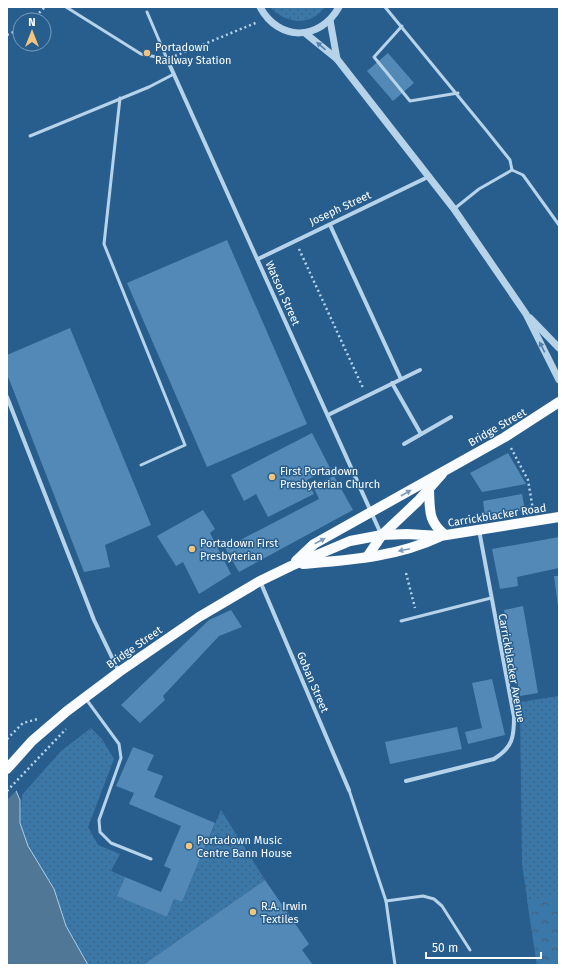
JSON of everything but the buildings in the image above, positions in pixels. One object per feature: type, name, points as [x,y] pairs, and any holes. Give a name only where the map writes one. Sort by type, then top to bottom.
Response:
[{"type":"main road","name":"Bridge Street","points":[[291,566],[314,544],[372,513],[505,437],[559,402]]},
{"type":"main road","name":"Bridge Street","points":[[291,566],[367,557],[382,535],[429,490],[445,470]]},
{"type":"main road","points":[[429,490],[430,514],[435,527],[442,536]]},
{"type":"main road","name":"Carrickblacker Road","points":[[382,535],[408,534],[442,536],[559,517]]},
{"type":"main road","name":"Bridge Street","points":[[7,769],[32,741],[85,697],[199,617],[260,581],[291,566],[350,541],[382,535]]},
{"type":"main road","name":"Carrickblacker Road","points":[[367,557],[418,547],[442,536]]},
{"type":"street","points":[[260,7],[267,18],[277,27],[290,32],[305,33],[316,30],[330,20],[339,7]]},
{"type":"street","points":[[330,20],[337,60]]},
{"type":"street","points":[[305,33],[337,60],[430,176],[526,314],[559,380]]},
{"type":"street","name":"Watson Street","points":[[167,59],[382,535]]},
{"type":"street","name":"Joseph Street","points":[[258,259],[296,242],[430,176]]},
{"type":"street","points":[[330,225],[401,379]]},
{"type":"street","points":[[526,314],[559,348]]},
{"type":"street","points":[[328,415],[420,370]]},
{"type":"street","points":[[392,383],[421,434]]},
{"type":"street","points":[[7,397],[88,606],[119,672]]},
{"type":"street","points":[[404,444],[451,417]]},
{"type":"street","name":"Carrickblacker Avenue","points":[[406,781],[494,759],[505,752],[511,742],[514,717],[479,530]]},
{"type":"street","name":"Goban Street","points":[[260,581],[348,790]]},
{"type":"lane","points":[[66,7],[141,54],[167,59]]},
{"type":"lane","points":[[385,7],[458,93],[510,160],[512,170]]},
{"type":"lane","points":[[147,12],[167,59]]},
{"type":"lane","points":[[402,26],[374,57],[410,101],[458,93]]},
{"type":"lane","points":[[30,136],[174,74]]},
{"type":"lane","points":[[120,98],[104,244],[185,445],[141,465]]},
{"type":"lane","points":[[454,209],[479,189],[512,170]]},
{"type":"lane","points":[[512,170],[523,175],[559,225]]},
{"type":"lane","points":[[402,620],[491,598]]},
{"type":"lane","points":[[85,697],[119,744],[121,758],[99,820],[100,832],[111,843],[151,859]]},
{"type":"lane","points":[[348,790],[386,901],[395,965]]},
{"type":"lane","points":[[386,901],[423,896],[434,898],[442,906],[470,950]]},
{"type":"path","points":[[167,59],[267,18]]},
{"type":"path","points":[[296,242],[366,396]]},
{"type":"path","points":[[505,437],[528,480],[534,521]]},
{"type":"path","points":[[406,573],[417,617]]},
{"type":"path","points":[[7,790],[66,730],[68,711]]},
{"type":"green space","points":[[270,7],[325,7],[312,18],[298,21],[283,17]]},
{"type":"green space","points":[[559,696],[559,965],[537,965],[522,864],[520,702]]},
{"type":"green space","points":[[91,728],[102,739],[114,759],[88,827],[98,845],[120,854],[111,871],[125,877],[118,896],[167,917],[174,899],[182,902],[221,810],[265,880],[143,965],[88,965],[66,926],[54,889],[28,846],[20,823],[22,795],[61,751]]},
{"type":"green space","points":[[559,896],[559,965],[537,965],[527,900]]},
{"type":"shaded area","points":[[7,770],[20,800],[20,823],[28,846],[54,889],[66,926],[88,965],[7,965]]},
{"type":"pier","points":[[7,768],[17,790],[7,800]]},
{"type":"place","name":"Portadown Railway Station","points":[[147,53]]},
{"type":"place","name":"First Portadown Presbyterian Church","points":[[272,477]]},
{"type":"place","name":"Portadown First Presbyterian","points":[[192,549]]},
{"type":"place","name":"Portadown Music Centre Bann House","points":[[189,846]]},
{"type":"place","name":"R.A. Irwin Textiles","points":[[253,912]]}]
